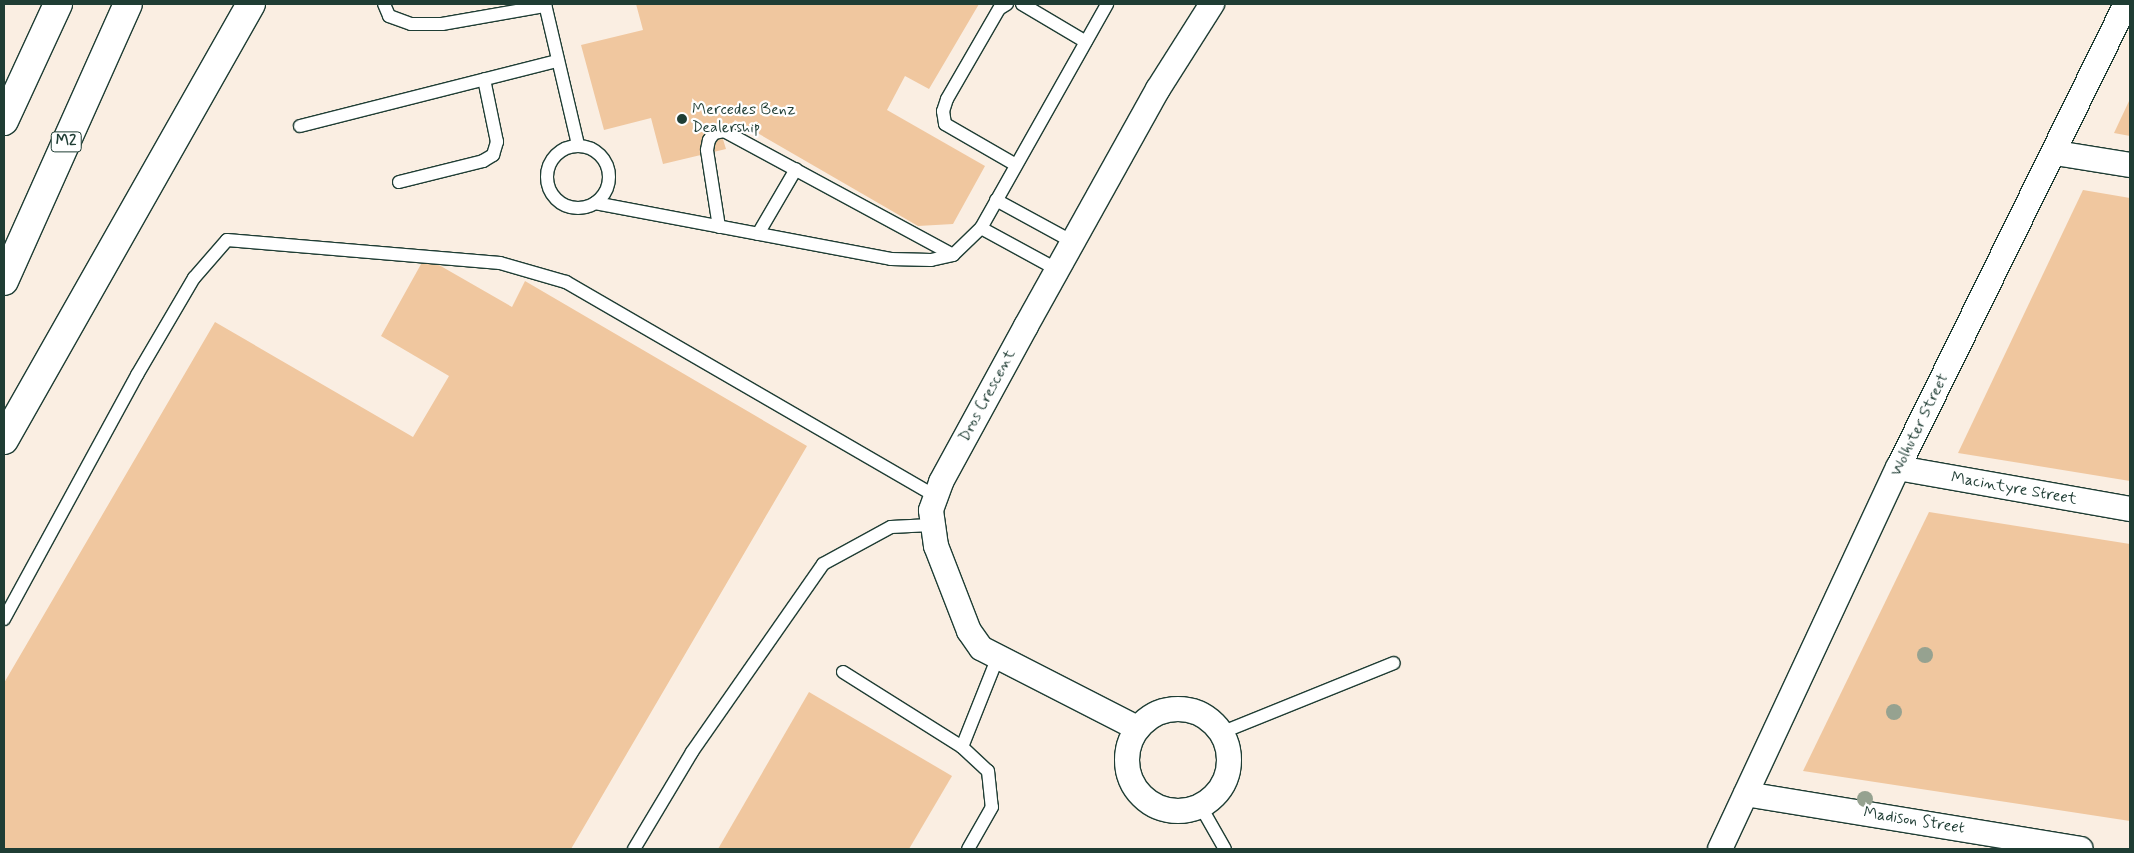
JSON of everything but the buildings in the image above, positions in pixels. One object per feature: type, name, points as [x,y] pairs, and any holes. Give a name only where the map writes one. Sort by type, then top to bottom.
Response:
[{"type":"highway","points":[[4,121],[58,4]]},
{"type":"highway","name":"M2","points":[[4,281],[128,4]]},
{"type":"highway","points":[[4,440],[251,4]]},
{"type":"street","name":"Dros Crescent","points":[[1137,728],[997,659],[981,648],[969,631],[936,546],[931,525],[935,496],[1158,89],[1212,4]]},
{"type":"street","name":"Wolhuter Street","points":[[1720,849],[1898,468],[2056,153],[2126,4]]},
{"type":"street","points":[[2056,153],[2130,164]]},
{"type":"street","name":"Macintyre Street","points":[[1898,468],[2130,509]]},
{"type":"street","points":[[1181,708],[1205,715],[1223,732],[1230,752],[1228,774],[1218,793],[1201,807],[1179,812],[1156,807],[1138,793],[1127,772],[1127,750],[1137,728],[1156,713],[1181,708]]},
{"type":"street","name":"Madison Street","points":[[1746,794],[2081,849]]},
{"type":"lane","points":[[384,4],[389,16],[411,24],[442,24],[545,5],[578,145]]},
{"type":"lane","points":[[1006,4],[999,10],[947,99],[943,111],[945,124],[1016,165]]},
{"type":"lane","points":[[1022,4],[1086,42]]},
{"type":"lane","points":[[595,203],[607,189],[608,168],[602,156],[592,148],[578,145],[566,147],[554,155],[548,166],[546,180],[551,192],[560,202],[571,208],[595,203],[891,259],[931,260],[952,255],[981,228],[1107,4]]},
{"type":"lane","points":[[300,126],[557,61]]},
{"type":"lane","points":[[399,182],[482,161],[493,155],[497,142],[484,80]]},
{"type":"lane","points":[[719,227],[707,157],[709,140],[714,133],[724,131],[952,255]]},
{"type":"lane","points":[[758,234],[796,169]]},
{"type":"lane","points":[[996,200],[1073,242]]},
{"type":"lane","points":[[981,228],[1058,270]]},
{"type":"lane","points":[[4,619],[194,278],[227,240],[500,263],[566,282],[935,496]]},
{"type":"lane","points":[[634,849],[692,752],[823,564],[891,527],[931,525]]},
{"type":"lane","points":[[962,747],[997,659]]},
{"type":"lane","points":[[1223,732],[1394,664]]},
{"type":"lane","points":[[843,672],[962,747],[988,771],[992,789],[992,806],[968,849]]},
{"type":"lane","points":[[1201,807],[1225,849]]},
{"type":"place","name":"Mercedes Benz Dealership","points":[[682,119]]}]
